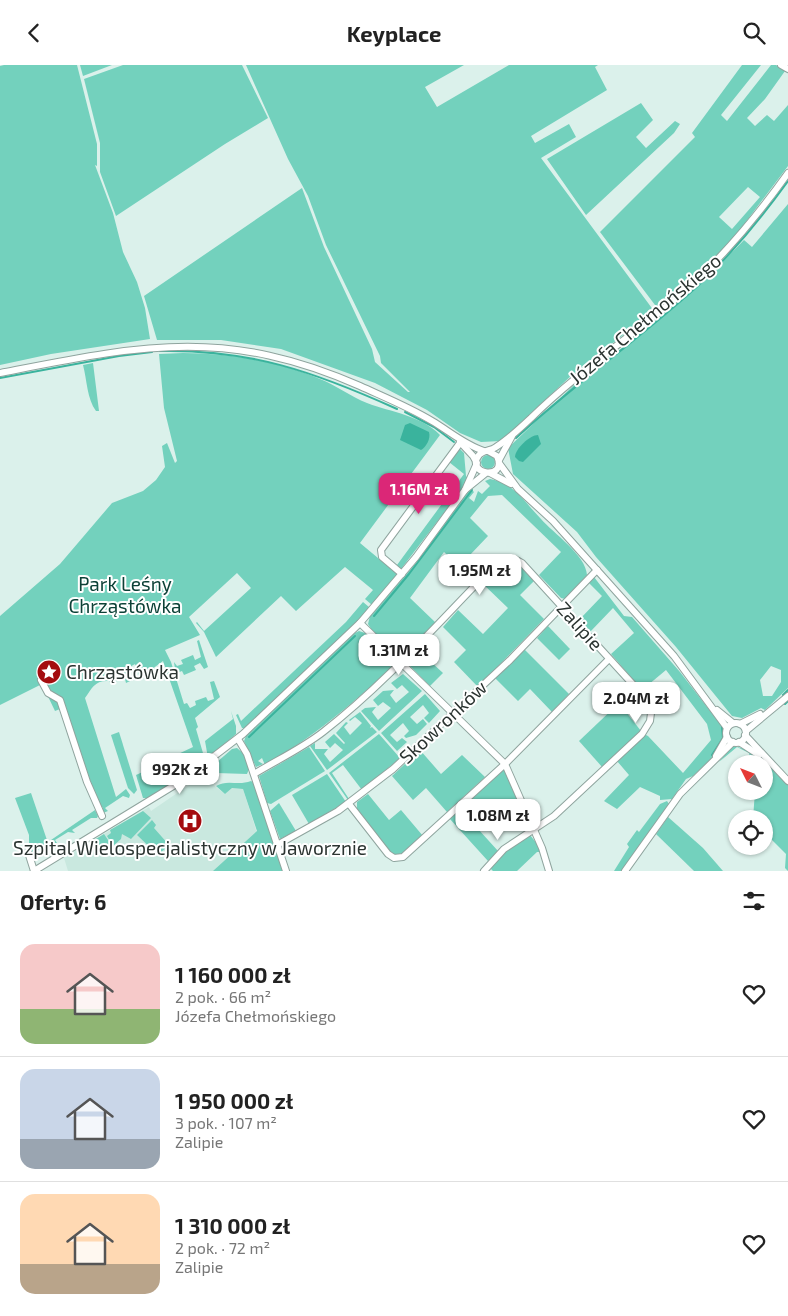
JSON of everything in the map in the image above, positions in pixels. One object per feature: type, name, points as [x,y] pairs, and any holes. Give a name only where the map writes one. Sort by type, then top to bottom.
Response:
[{"type":"street","points":[[781,65],[788,69]]},
{"type":"street","name":"Józefa Chełmońskiego","points":[[486,451],[495,448],[513,435],[576,377],[700,277],[749,225],[788,173]]},
{"type":"street","points":[[0,373],[139,348],[189,345],[230,348],[276,356],[324,371],[414,411],[456,437],[486,451],[495,453],[518,489],[548,516],[674,656],[713,706],[733,741],[757,755]]},
{"type":"street","name":"Józefa Chełmońskiego","points":[[499,461],[513,435]]},
{"type":"street","points":[[456,437],[473,456],[480,469],[518,489]]},
{"type":"street","points":[[402,574],[382,557],[381,550],[460,443]]},
{"type":"street","points":[[28,852],[34,871],[183,781],[238,739],[360,623],[402,574],[465,491],[478,456],[486,451]]},
{"type":"street","points":[[465,491],[496,469],[499,461]]},
{"type":"street","name":"Zalipie","points":[[254,774],[294,752],[324,731],[400,662],[504,558],[514,558],[522,563],[609,659],[647,703],[651,713],[650,721],[642,734],[592,782],[554,816],[499,853],[484,871]]},
{"type":"street","name":"Skowronków","points":[[277,845],[349,804],[393,769],[510,660],[596,570]]},
{"type":"street","points":[[360,623],[505,764],[549,871]]},
{"type":"street","points":[[349,804],[388,854],[394,858],[403,857],[505,764],[609,659]]},
{"type":"street","points":[[42,680],[48,693],[60,699],[87,782],[102,816]]},
{"type":"street","points":[[625,871],[674,801],[733,741],[746,733],[768,711],[788,695]]},
{"type":"street","points":[[713,706],[737,723],[762,755]]},
{"type":"street","points":[[727,729],[768,711]]},
{"type":"street","points":[[238,739],[247,755],[254,774],[286,871]]},
{"type":"street","points":[[773,767],[788,781]]},
{"type":"shaded area","points":[[410,423],[429,432],[428,443],[421,450],[400,440],[405,425]]},
{"type":"shaded area","points":[[538,435],[541,444],[523,462],[519,461],[515,457],[517,450],[527,440]]},
{"type":"shaded area","name":"Szpital Wielospecjalistyczny w Jaworznie","points":[[202,776],[225,794],[232,788],[243,789],[269,871],[68,871],[64,858],[149,807],[151,811]]},
{"type":"green space","points":[[77,65],[97,144],[97,166],[95,165],[113,213],[123,252],[137,282],[145,308],[150,339],[51,354],[0,365],[0,66]]},
{"type":"green space","points":[[80,65],[112,65],[83,76]]},
{"type":"green space","points":[[123,65],[242,65],[268,118],[116,216],[100,172],[100,143],[84,79]]},
{"type":"green space","points":[[246,65],[464,65],[425,87],[437,107],[509,65],[598,65],[595,67],[607,90],[531,136],[535,143],[569,124],[576,137],[541,158],[654,311],[573,374],[501,441],[481,442],[460,433],[427,410],[375,383],[281,349],[221,340],[157,340],[144,296],[302,188],[324,247],[372,349],[375,362],[410,392],[381,363],[380,356],[326,245],[308,196],[288,159]]},
{"type":"green space","points":[[742,65],[761,65],[721,115],[727,121],[771,65],[776,65],[785,71],[765,99],[747,118],[755,126],[767,115],[774,121],[788,105],[788,166],[730,243],[658,309],[600,232],[695,137],[692,133]],"holes":[[[748,187],[760,197],[732,229],[719,217]]]},
{"type":"green space","points":[[641,103],[653,120],[636,137],[646,148],[675,121],[680,124],[674,133],[586,215],[547,159]]},
{"type":"green space","points":[[788,204],[788,688],[765,710],[761,708],[742,718],[732,716],[676,647],[596,557],[577,532],[513,474],[508,448],[575,384],[665,315],[702,283],[744,240],[752,247]],"holes":[[[771,666],[781,670],[781,682],[772,696],[763,696],[760,680]]]},
{"type":"green space","name":"Park Leśny Chrząstówka","points":[[183,353],[235,356],[287,367],[326,382],[367,403],[406,415],[424,423],[440,435],[360,543],[396,573],[397,576],[372,605],[365,599],[373,590],[345,567],[296,611],[281,596],[216,657],[204,632],[196,623],[204,631],[251,588],[237,573],[189,617],[200,635],[165,650],[171,662],[184,704],[187,703],[190,708],[196,705],[195,701],[206,697],[208,701],[214,699],[210,682],[214,681],[220,697],[195,718],[198,727],[196,729],[205,760],[184,775],[180,772],[176,755],[193,747],[163,661],[140,678],[135,664],[128,668],[132,680],[126,683],[125,679],[110,683],[109,681],[104,681],[97,683],[92,688],[85,698],[116,797],[126,789],[130,795],[129,798],[123,796],[105,808],[108,811],[103,813],[101,811],[103,808],[98,804],[60,709],[55,711],[42,684],[0,705],[0,616],[60,564],[112,503],[143,491],[156,480],[165,467],[162,446],[167,443],[175,463],[177,461],[164,408],[159,354]]},
{"type":"green space","points":[[93,363],[99,411],[96,411],[91,401],[83,365]]},
{"type":"green space","points":[[459,448],[464,453],[466,476],[469,480],[401,569],[397,565],[464,474],[449,462]]},
{"type":"green space","points":[[485,455],[491,455],[495,462],[491,469],[485,469],[481,465],[481,459]]},
{"type":"green space","points":[[490,479],[513,489],[546,525],[575,552],[585,567],[587,575],[565,599],[561,598],[539,575],[561,552],[502,495],[488,496],[470,518],[488,536],[469,556],[484,571],[475,582],[444,552],[410,598],[435,622],[435,625],[403,656],[398,655],[383,644],[371,629],[368,624],[370,616],[416,563],[468,491],[471,489],[474,492],[469,498],[474,502],[478,491],[482,494],[490,486],[485,481]]},
{"type":"green space","points":[[512,562],[519,565],[534,581],[520,595],[544,619],[478,687],[454,662],[466,650],[443,627],[458,610],[483,634],[508,608],[483,584],[496,569]]},
{"type":"green space","points":[[594,577],[624,616],[632,617],[680,672],[724,729],[723,739],[711,759],[693,776],[686,779],[672,799],[660,800],[660,796],[640,787],[617,809],[604,801],[629,775],[617,761],[644,734],[683,773],[711,740],[707,724],[666,670],[642,690],[611,654],[634,633],[613,608],[590,632],[579,620],[602,596],[588,582]]},
{"type":"green space","points":[[363,602],[369,607],[366,613],[245,728],[242,728],[236,715],[238,714],[241,721],[346,622]]},
{"type":"green space","points":[[548,626],[570,649],[559,660],[537,638]]},
{"type":"green space","points":[[359,631],[365,633],[393,661],[389,670],[315,732],[265,765],[262,758],[258,761],[263,764],[256,767],[244,741],[246,736],[353,634]]},
{"type":"green space","points":[[199,640],[208,667],[204,669],[200,663],[194,666],[196,670],[184,675],[182,671],[177,673],[176,676],[174,662],[177,666],[183,664],[181,660],[193,655],[195,660],[201,657],[197,641]]},
{"type":"green space","points":[[524,649],[569,694],[552,712],[530,689],[518,701],[495,678]]},
{"type":"green space","points":[[418,650],[443,673],[430,686],[409,665],[409,660]]},
{"type":"green space","points":[[403,674],[422,691],[379,731],[361,711],[365,708],[376,707],[372,712],[378,720],[391,708],[383,702],[378,706],[373,700],[383,691],[394,690],[390,695],[396,703],[409,692],[402,685],[397,689],[391,683]]},
{"type":"green space","points":[[425,694],[440,711],[429,723],[424,718],[429,713],[423,705],[410,717],[417,724],[423,719],[427,724],[416,735],[406,738],[404,736],[409,731],[403,723],[390,735],[397,742],[402,738],[407,742],[397,751],[381,733]]},
{"type":"green space","points":[[619,703],[641,731],[603,768],[579,741]]},
{"type":"green space","points":[[231,711],[236,726],[236,734],[208,758],[205,741],[233,719]]},
{"type":"green space","points":[[360,712],[371,726],[370,728],[372,727],[377,732],[327,770],[310,746],[315,743],[315,749],[328,749],[324,754],[330,762],[343,750],[335,743],[330,748],[325,742],[334,734],[344,744],[336,733],[346,722],[348,723],[344,727],[350,735],[362,723],[355,717],[349,720]]},
{"type":"green space","points":[[119,732],[137,790],[134,794],[128,788],[111,735]]},
{"type":"green space","points":[[379,734],[400,758],[362,790],[343,765],[332,773],[348,800],[329,773]]},
{"type":"green space","points":[[309,747],[325,771],[271,804],[267,803],[259,776]]},
{"type":"green space","points":[[732,747],[737,747],[719,762]]},
{"type":"green space","points":[[737,747],[755,755],[749,755]]},
{"type":"green space","points":[[237,748],[244,754],[249,769],[247,774],[216,773],[209,769],[232,749]]},
{"type":"green space","points":[[420,750],[441,774],[462,755],[485,777],[447,812],[426,788],[413,800],[392,776]]},
{"type":"green space","points":[[171,759],[179,779],[148,798],[143,798],[136,775]]},
{"type":"green space","points":[[504,769],[517,798],[479,830],[498,851],[488,861],[449,818]]},
{"type":"green space","points":[[773,770],[788,785],[788,871],[785,868],[786,854],[773,841],[773,810],[754,810],[754,800],[773,800]]},
{"type":"green space","points":[[327,774],[346,802],[309,824],[292,795]]},
{"type":"green space","points":[[251,781],[255,784],[284,871],[213,871],[257,831],[243,789],[232,788],[225,794],[216,786],[224,783]]},
{"type":"green space","points":[[31,793],[49,846],[47,849],[42,848],[35,851],[38,854],[33,856],[29,853],[29,835],[15,798]]},
{"type":"green space","points":[[368,794],[389,820],[401,810],[423,836],[404,853],[394,855],[357,809],[357,802]]},
{"type":"green space","points":[[667,801],[669,804],[626,865],[621,871],[614,871],[629,847],[627,844],[637,830],[639,832],[660,804]]},
{"type":"green space","points":[[279,803],[296,831],[280,839],[270,811]]},
{"type":"green space","points":[[95,810],[97,818],[91,818],[72,830],[75,833],[68,832],[55,840],[57,843],[51,843],[51,840]]},
{"type":"green space","points":[[143,811],[151,818],[131,839],[122,834],[121,839],[113,846],[107,836],[111,833],[110,830]]},
{"type":"green space","points":[[668,817],[703,848],[723,871],[694,871],[656,834]]},
{"type":"green space","points":[[152,820],[156,825],[154,828],[169,845],[158,855],[137,835]]},
{"type":"green space","points":[[104,834],[112,846],[107,851],[104,845],[101,846],[106,852],[103,855],[91,842]]},
{"type":"green space","points":[[530,835],[541,852],[537,852],[517,871],[493,871],[490,868],[505,850]]},
{"type":"waterway","points":[[516,438],[702,282],[747,233],[788,181]]},
{"type":"waterway","points":[[160,351],[193,351],[223,354],[282,365],[338,384],[397,409]]},
{"type":"waterway","points":[[0,378],[119,356],[152,352]]},
{"type":"waterway","points":[[405,412],[434,427],[454,442]]},
{"type":"waterway","points":[[374,616],[409,574],[472,490]]},
{"type":"waterway","points":[[249,737],[355,636]]},
{"type":"waterway","points":[[783,695],[788,690]]},
{"type":"waterway","points":[[785,704],[788,701]]},
{"type":"waterway","points":[[712,755],[723,738],[722,727]]},
{"type":"place","name":"Chrząstówka","points":[[49,672]]},
{"type":"place","name":"Szpital Wielospecjalistyczny w Jaworznie","points":[[190,821]]}]
